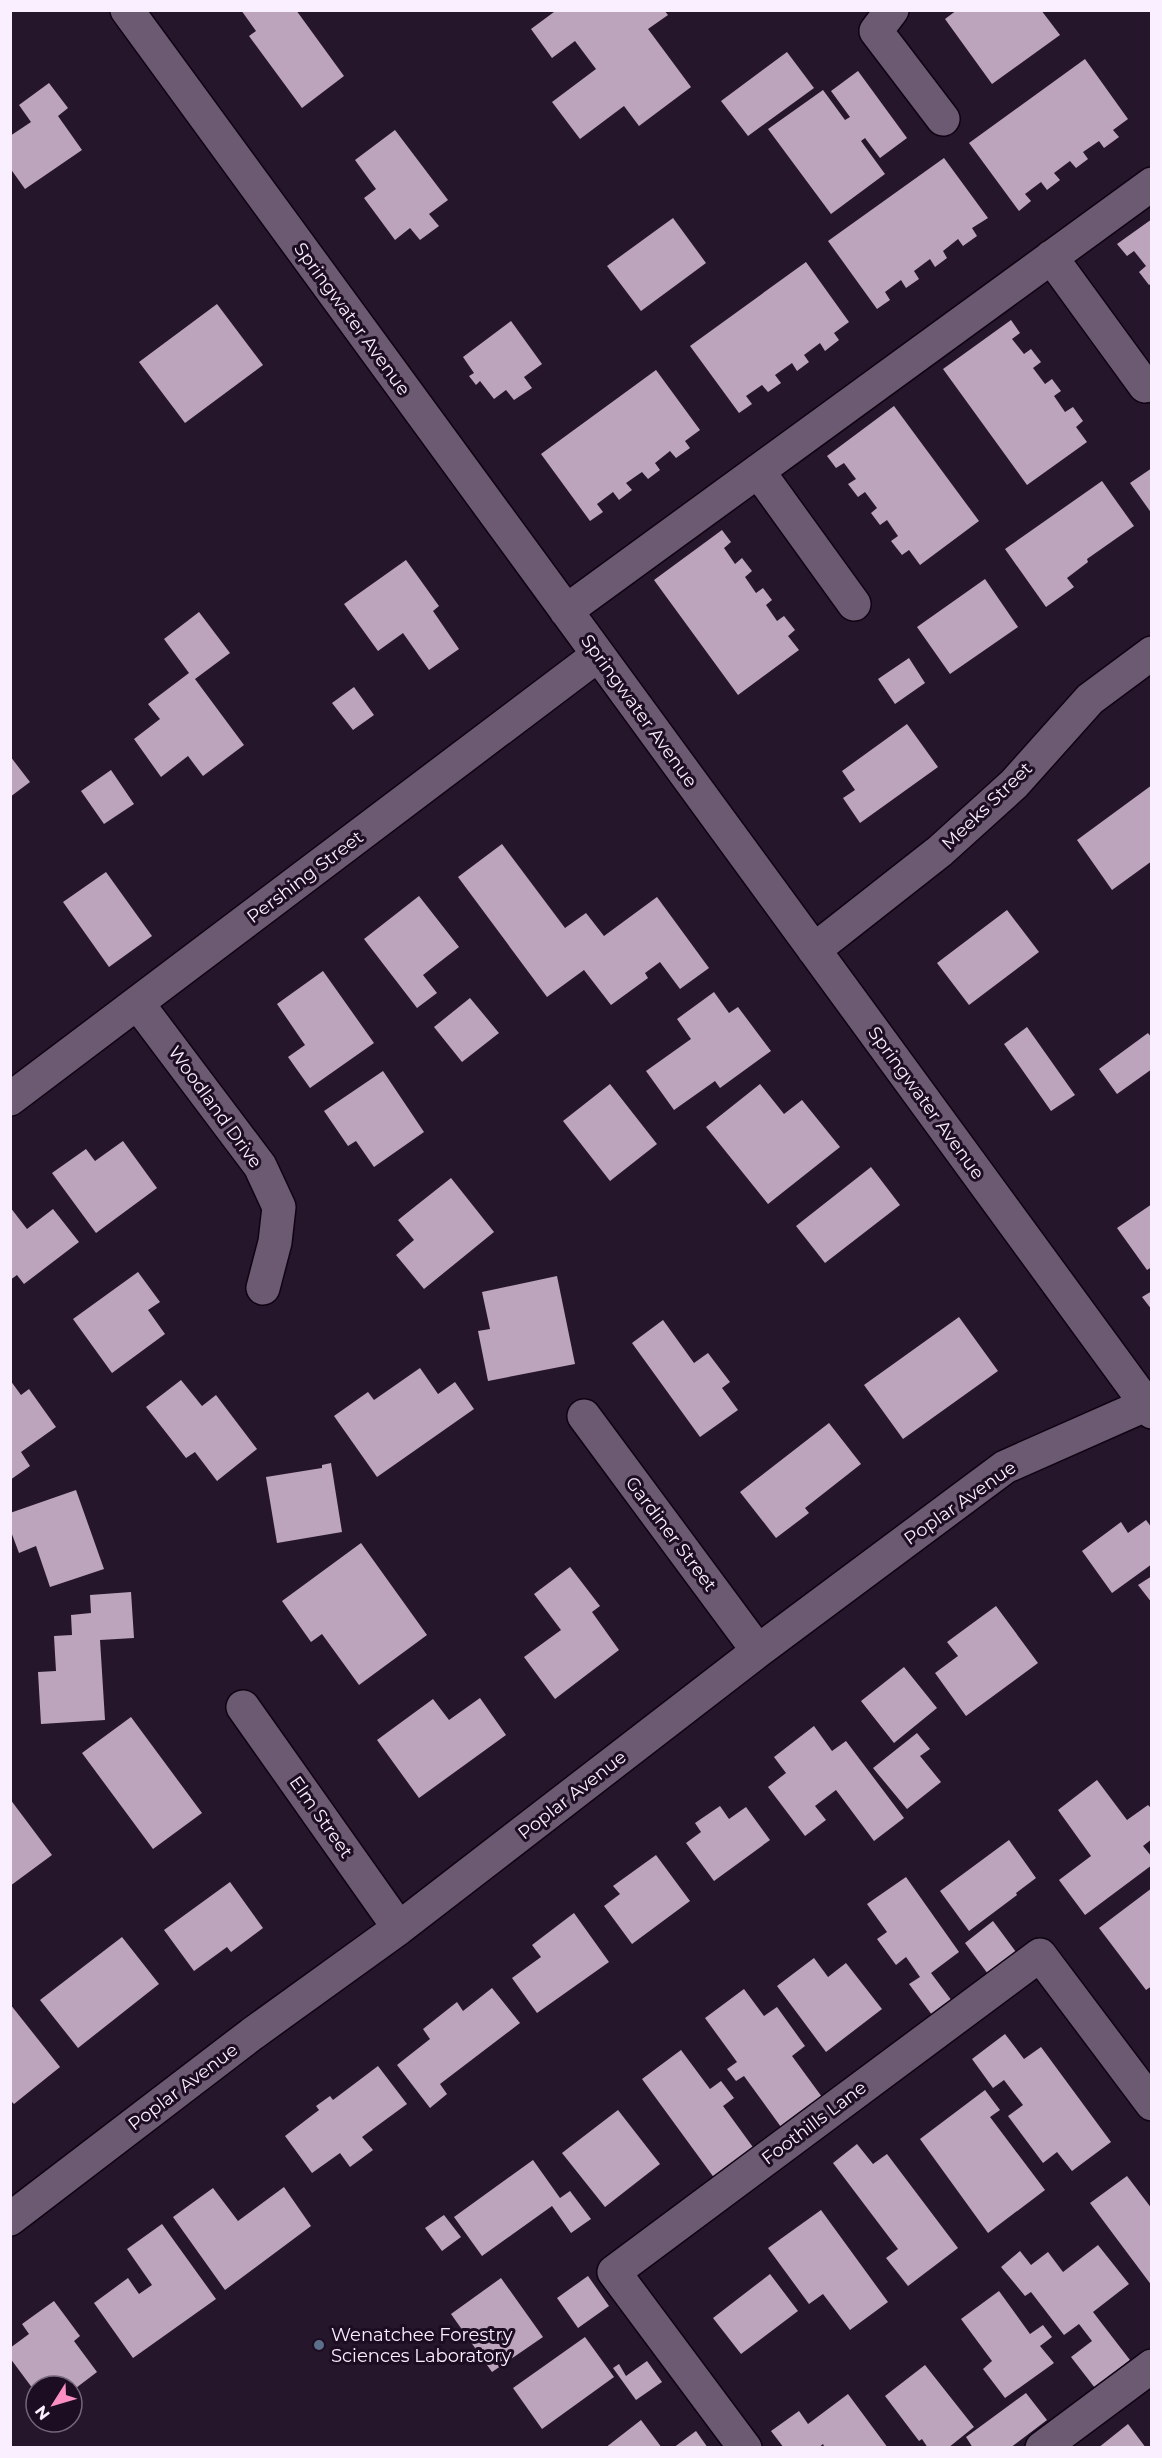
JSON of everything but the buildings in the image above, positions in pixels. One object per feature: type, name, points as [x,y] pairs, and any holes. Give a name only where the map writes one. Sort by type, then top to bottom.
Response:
[{"type":"street","name":"Springwater Avenue","points":[[126,10],[1150,1407]]},
{"type":"street","points":[[892,10],[876,31],[943,119]]},
{"type":"street","points":[[566,611],[1152,184]]},
{"type":"street","points":[[1051,257],[1145,386]]},
{"type":"street","points":[[758,471],[854,604]]},
{"type":"street","name":"Meeks Street","points":[[814,950],[940,851],[1014,784],[1090,699],[1152,653]]},
{"type":"street","name":"Pershing Street","points":[[10,1099],[598,655]]},
{"type":"street","name":"Woodland Drive","points":[[138,1004],[260,1166],[270,1186],[279,1207],[275,1242],[263,1288]]},
{"type":"street","name":"Poplar Avenue","points":[[10,2219],[252,2034],[399,1928],[758,1652],[1005,1467],[1150,1407]]},
{"type":"street","name":"Gardiner Street","points":[[584,1416],[758,1652]]},
{"type":"street","name":"Elm Street","points":[[243,1707],[399,1928]]},
{"type":"street","name":"Foothills Lane","points":[[745,2448],[614,2272],[1040,1955],[1152,2104]]},
{"type":"street","points":[[1042,2448],[1152,2366]]},
{"type":"place","name":"Wenatchee Forestry Sciences Laboratory","points":[[319,2345]]}]
